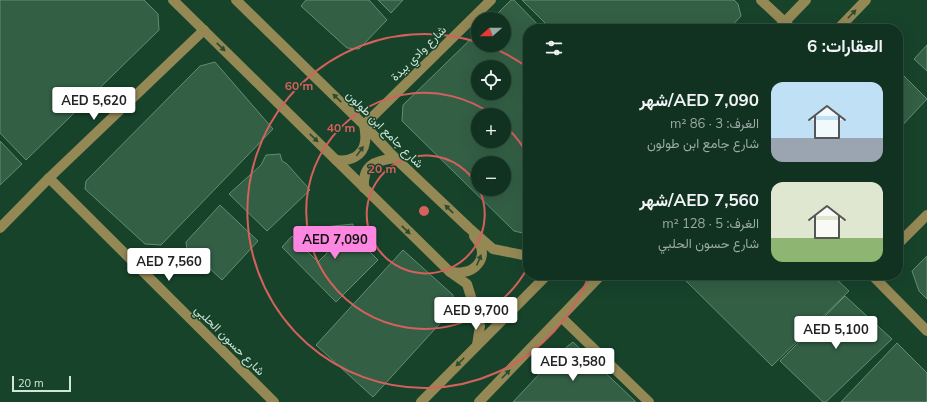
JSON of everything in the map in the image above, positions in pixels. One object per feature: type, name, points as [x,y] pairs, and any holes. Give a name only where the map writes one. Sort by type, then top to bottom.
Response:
[{"type":"street","points":[[174,0],[450,272],[467,284],[480,326],[477,345]]},
{"type":"street","name":"شارع جامع ابن طولون","points":[[236,0],[364,125],[395,158],[469,228],[493,249],[523,255]]},
{"type":"street","name":"شارع وادي بيدة","points":[[364,125],[491,0]]},
{"type":"street","points":[[761,0],[782,24]]},
{"type":"street","points":[[787,24],[806,0]]},
{"type":"street","points":[[843,24],[866,0]]},
{"type":"street","points":[[0,228],[49,178],[204,30]]},
{"type":"street","points":[[336,160],[342,161],[353,159],[360,154],[366,140],[364,125]]},
{"type":"street","points":[[364,188],[366,171],[371,164],[378,161],[395,158]]},
{"type":"street","name":"شارع حسون الحلبي","points":[[49,178],[274,402]]},
{"type":"street","points":[[903,239],[927,215]]},
{"type":"street","points":[[450,272],[464,272],[475,268],[481,260],[482,252],[480,245],[469,228]]},
{"type":"street","points":[[421,402],[542,280]]},
{"type":"street","points":[[479,402],[596,280]]},
{"type":"street","points":[[877,280],[927,331]]},
{"type":"street","points":[[561,317],[649,402]]},
{"type":"building","points":[[0,0],[144,0],[158,14],[159,30],[26,160],[0,133]]},
{"type":"building","points":[[306,0],[369,0],[387,20],[359,49],[347,48],[301,6]]},
{"type":"building","points":[[378,0],[403,0],[391,13]]},
{"type":"building","points":[[511,0],[514,0],[537,24],[523,24],[523,233],[514,231],[478,196],[511,196],[511,156],[471,156],[471,189],[402,121],[403,105],[471,39],[471,52],[511,52],[511,12],[499,12]]},
{"type":"building","points":[[522,0],[734,0],[738,4],[741,16],[734,24],[546,24]]},
{"type":"building","points":[[927,45],[927,71],[914,59]]},
{"type":"building","points":[[215,62],[273,129],[161,245],[145,244],[85,189],[86,181],[200,66]]},
{"type":"building","points":[[903,75],[927,99],[903,125]]},
{"type":"building","points":[[0,141],[22,164],[0,185]]},
{"type":"building","points":[[280,154],[282,161],[287,164],[310,190],[267,231],[229,194],[261,165],[266,155]]},
{"type":"building","points":[[220,205],[258,241],[222,280],[206,265],[202,266],[187,250],[186,242]]},
{"type":"building","points":[[353,224],[354,236],[378,260],[336,302],[282,247],[292,236],[318,262],[327,253],[324,227]]},
{"type":"building","points":[[403,250],[453,295],[454,308],[373,397],[316,345]]},
{"type":"building","points":[[927,256],[927,299],[919,291],[912,271]]},
{"type":"building","points":[[685,280],[837,280],[849,291],[772,366]]},
{"type":"building","points":[[845,296],[892,339],[826,402],[823,402],[780,361]]},
{"type":"building","points":[[573,342],[636,402],[513,402],[559,353]]},
{"type":"building","points":[[897,343],[927,373],[927,402],[841,402]]}]
